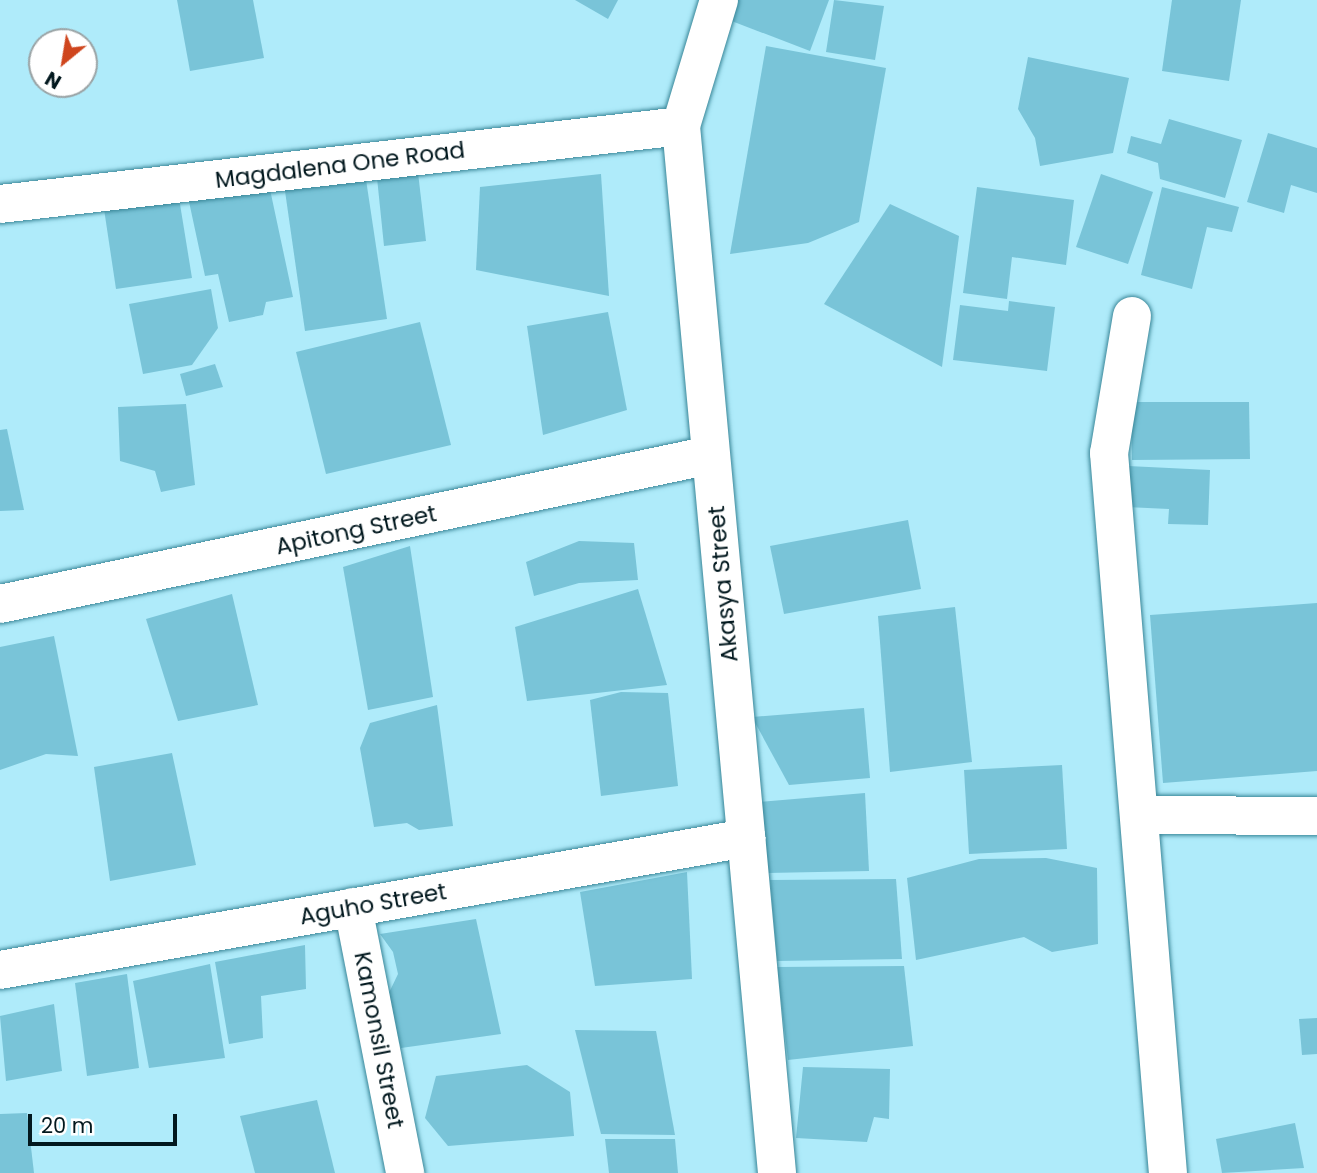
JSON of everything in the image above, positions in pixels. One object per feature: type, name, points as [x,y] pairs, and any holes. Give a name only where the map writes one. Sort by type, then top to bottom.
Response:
[{"type":"street","name":"Akasya Street","points":[[719,0],[681,126],[776,1173]]},
{"type":"street","name":"Magdalena One Road","points":[[0,204],[681,126]]},
{"type":"street","points":[[1132,316],[1109,453],[1168,1173]]},
{"type":"street","name":"Apitong Street","points":[[0,604],[711,456]]},
{"type":"street","points":[[1139,815],[1317,816]]},
{"type":"street","name":"Aguho Street","points":[[0,970],[746,838]]},
{"type":"street","name":"Kamonsil Street","points":[[353,907],[405,1173]]},
{"type":"building","points":[[177,0],[253,0],[264,58],[190,71]]},
{"type":"building","points":[[575,0],[618,0],[608,19]]},
{"type":"building","points":[[722,0],[829,0],[810,51],[716,15]]},
{"type":"building","points":[[834,0],[884,6],[875,60],[826,52]]},
{"type":"building","points":[[1172,0],[1241,0],[1229,81],[1162,71]]},
{"type":"building","points":[[766,46],[886,68],[859,222],[808,243],[730,254]]},
{"type":"building","points":[[1028,57],[1129,78],[1113,153],[1040,166],[1035,138],[1018,109]]},
{"type":"building","points":[[1169,119],[1242,140],[1225,198],[1160,179],[1158,163],[1127,153],[1131,136],[1161,144]]},
{"type":"building","points":[[1268,133],[1317,148],[1317,193],[1291,185],[1284,213],[1247,202]]},
{"type":"building","points":[[417,164],[426,241],[384,246],[376,168]]},
{"type":"building","points":[[365,173],[387,319],[305,331],[284,184]]},
{"type":"building","points":[[601,174],[609,296],[476,270],[480,187]]},
{"type":"building","points":[[1101,174],[1153,192],[1128,264],[1076,247]]},
{"type":"building","points":[[268,180],[293,297],[266,302],[263,315],[229,322],[218,274],[205,276],[188,197]]},
{"type":"building","points":[[977,187],[1074,200],[1066,265],[1012,257],[1007,299],[963,293]]},
{"type":"building","points":[[1162,187],[1239,207],[1232,232],[1207,227],[1192,289],[1141,275]]},
{"type":"building","points":[[179,198],[192,278],[116,289],[104,209]]},
{"type":"building","points":[[890,204],[959,236],[942,367],[824,304]]},
{"type":"building","points":[[211,289],[218,328],[192,365],[143,374],[129,304]]},
{"type":"building","points":[[1009,301],[1055,307],[1047,371],[953,360],[960,305],[1008,311]]},
{"type":"building","points":[[608,312],[627,410],[543,435],[527,326]]},
{"type":"building","points":[[420,322],[451,445],[326,474],[296,352]]},
{"type":"building","points":[[215,364],[223,387],[186,396],[180,374]]},
{"type":"building","points":[[1131,402],[1249,402],[1250,459],[1132,460]]},
{"type":"building","points":[[186,404],[195,485],[161,492],[155,471],[120,461],[118,407]]},
{"type":"building","points":[[7,429],[24,510],[0,511],[0,430]]},
{"type":"building","points":[[1128,466],[1210,470],[1208,525],[1168,524],[1169,509],[1126,507]]},
{"type":"building","points":[[908,520],[921,589],[784,614],[770,546]]},
{"type":"building","points":[[579,541],[634,543],[638,580],[579,583],[534,596],[526,562]]},
{"type":"building","points":[[410,546],[433,697],[368,710],[343,567]]},
{"type":"building","points":[[638,589],[667,685],[527,701],[515,627]]},
{"type":"building","points":[[232,594],[258,705],[178,721],[146,619]]},
{"type":"building","points":[[1317,603],[1317,771],[1163,783],[1150,615]]},
{"type":"building","points":[[955,607],[972,762],[890,772],[878,616]]},
{"type":"building","points":[[54,636],[78,756],[46,754],[0,770],[0,647]]},
{"type":"building","points":[[621,692],[668,693],[678,786],[601,796],[590,700]]},
{"type":"building","points":[[437,705],[453,826],[419,830],[407,823],[374,827],[360,748],[370,723]]},
{"type":"building","points":[[864,708],[870,778],[789,785],[752,717]]},
{"type":"building","points":[[172,753],[196,865],[110,881],[94,767]]},
{"type":"building","points":[[1062,765],[1067,849],[969,854],[964,770]]},
{"type":"building","points":[[865,793],[869,871],[767,873],[760,802]]},
{"type":"building","points":[[1046,858],[1097,868],[1098,944],[1052,952],[1024,937],[916,960],[907,878],[979,859]]},
{"type":"building","points":[[687,872],[692,979],[595,986],[580,892]]},
{"type":"building","points":[[896,879],[902,959],[777,961],[770,880]]},
{"type":"building","points":[[476,919],[501,1034],[401,1048],[385,1001],[398,974],[393,952],[380,934]]},
{"type":"building","points":[[305,945],[306,989],[261,996],[263,1038],[229,1044],[215,962]]},
{"type":"building","points":[[210,964],[225,1058],[149,1068],[133,981]]},
{"type":"building","points":[[904,966],[913,1046],[788,1060],[777,967]]},
{"type":"building","points":[[127,974],[139,1068],[87,1076],[75,983]]},
{"type":"building","points":[[54,1004],[62,1071],[6,1081],[0,1016]]},
{"type":"building","points":[[1317,1018],[1317,1054],[1302,1055],[1299,1019]]},
{"type":"building","points":[[575,1030],[656,1031],[675,1135],[601,1134]]},
{"type":"building","points":[[527,1065],[570,1092],[574,1136],[448,1146],[425,1118],[436,1076]]},
{"type":"building","points":[[803,1067],[890,1069],[889,1119],[874,1117],[867,1142],[796,1138]]},
{"type":"building","points":[[317,1100],[335,1173],[255,1173],[240,1116]]},
{"type":"building","points":[[27,1113],[34,1173],[0,1173],[0,1114]]},
{"type":"building","points":[[1295,1123],[1304,1168],[1222,1173],[1216,1139]]},
{"type":"building","points":[[605,1139],[675,1139],[678,1173],[609,1173]]}]
